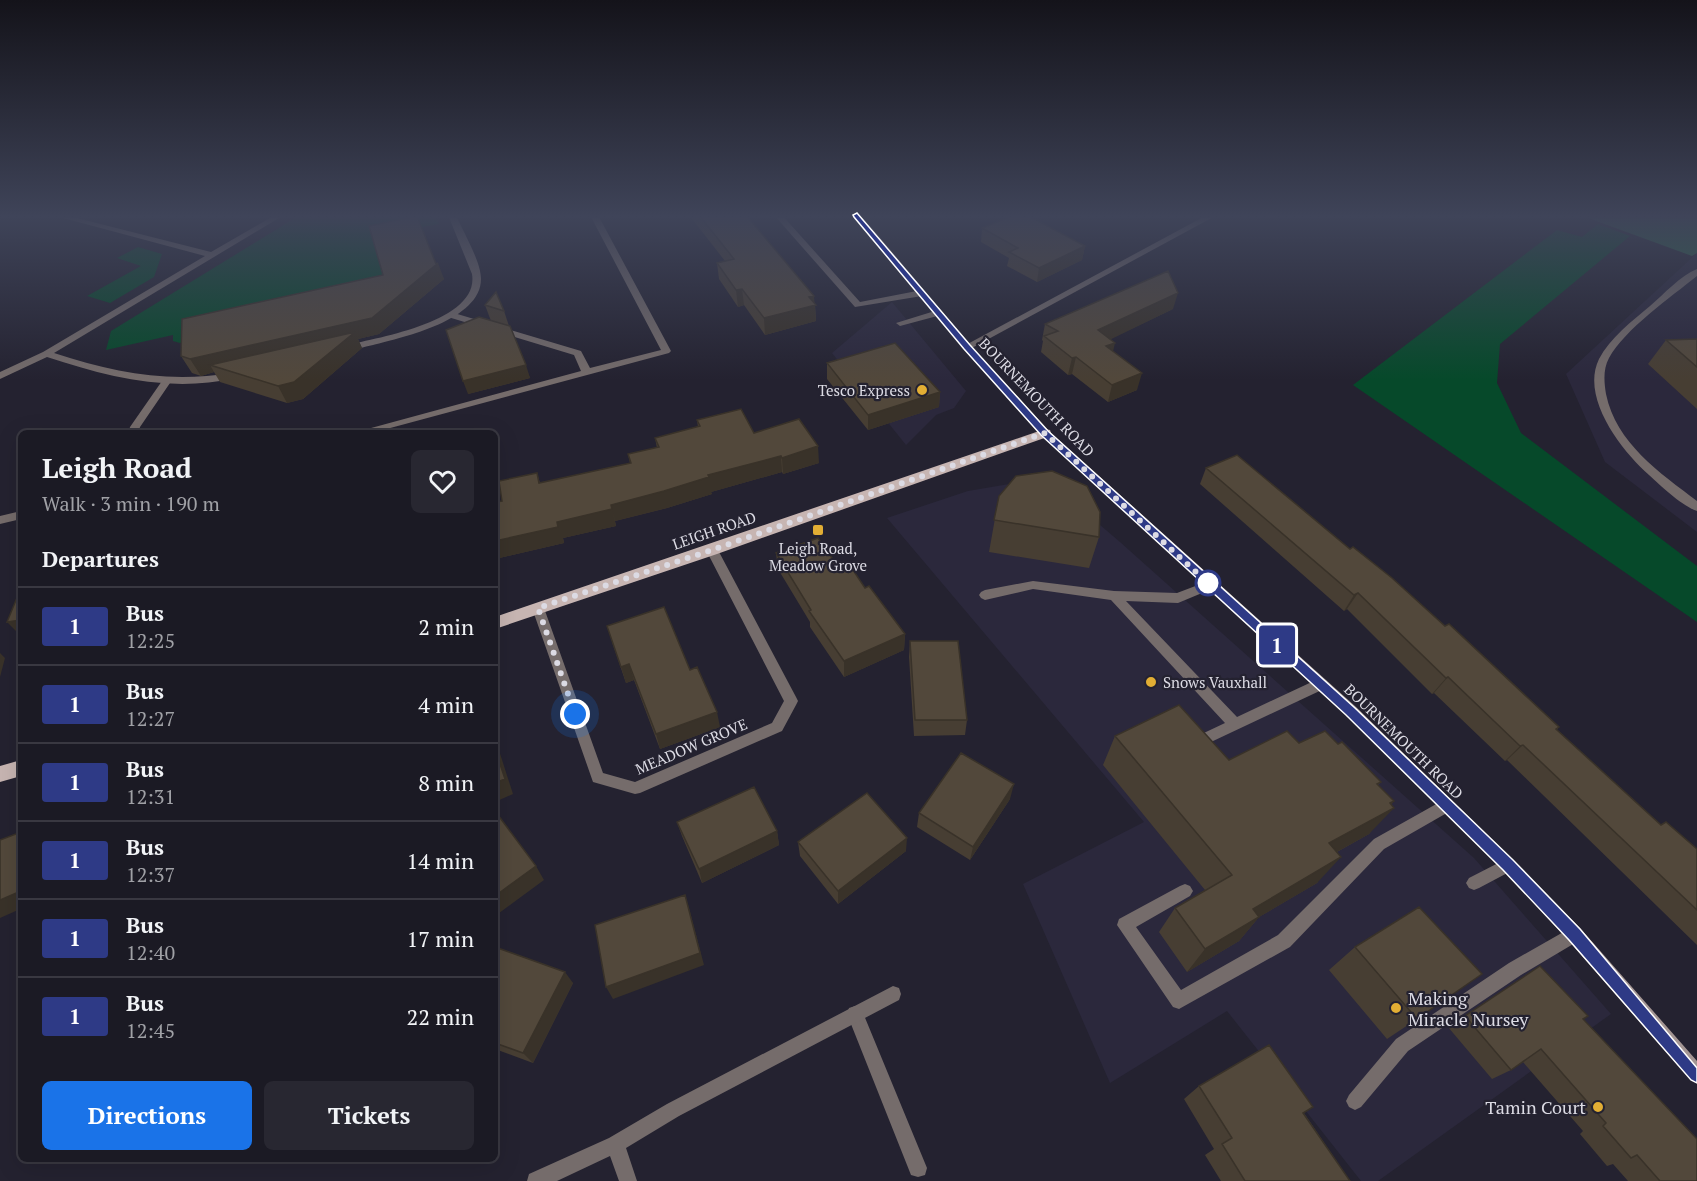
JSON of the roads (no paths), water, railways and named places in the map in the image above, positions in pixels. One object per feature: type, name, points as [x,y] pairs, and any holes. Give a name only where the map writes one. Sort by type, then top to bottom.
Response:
[{"type":"main road","name":"BOURNEMOUTH ROAD","points":[[903,270],[967,347],[1045,433],[1321,684],[1447,805],[1574,934],[1697,1074]]},
{"type":"main road","name":"LEIGH ROAD","points":[[498,622],[712,550],[1045,433]]},
{"type":"main road","points":[[0,774],[18,769]]},
{"type":"street","points":[[0,376],[46,354],[187,270]]},
{"type":"street","points":[[331,352],[411,332],[451,315],[466,303],[476,290],[477,277],[474,270]]},
{"type":"street","points":[[369,430],[666,351],[623,270]]},
{"type":"street","points":[[827,270],[858,305],[922,293]]},
{"type":"street","points":[[967,347],[1110,270]]},
{"type":"street","points":[[1697,272],[1662,300],[1609,351],[1599,370],[1599,383],[1607,412],[1635,456],[1697,507]]},
{"type":"street","points":[[900,322],[938,313]]},
{"type":"street","points":[[451,315],[578,353],[586,371]]},
{"type":"street","points":[[46,354],[101,371],[165,383],[200,381],[244,373]]},
{"type":"street","points":[[134,430],[165,383]]},
{"type":"street","points":[[0,520],[18,516]]},
{"type":"street","name":"MEADOW GROVE","points":[[538,608],[598,778],[635,788],[777,728],[791,701],[712,550]]},
{"type":"street","points":[[985,595],[1033,585],[1114,596],[1178,598],[1210,585]]},
{"type":"street","points":[[1114,596],[1236,724]]},
{"type":"street","points":[[1191,745],[1321,684]]},
{"type":"street","points":[[1185,891],[1125,925],[1179,1001],[1284,941],[1379,844],[1447,805]]},
{"type":"street","points":[[1474,883],[1508,865]]},
{"type":"street","points":[[1355,1101],[1402,1046],[1515,969],[1574,934]]},
{"type":"street","points":[[536,1181],[615,1144],[683,1104],[893,994]]},
{"type":"street","points":[[855,1014],[918,1168]]},
{"type":"street","points":[[615,1144],[628,1181]]},
{"type":"place","name":"Tesco Express","points":[[922,390]]},
{"type":"place","name":"Leigh Road, Meadow Grove","points":[[818,530]]},
{"type":"place","name":"Snows Vauxhall","points":[[1151,682]]},
{"type":"place","name":"Making Miracle Nursey","points":[[1396,1008]]},
{"type":"place","name":"Tamin Court","points":[[1598,1107]]}]
